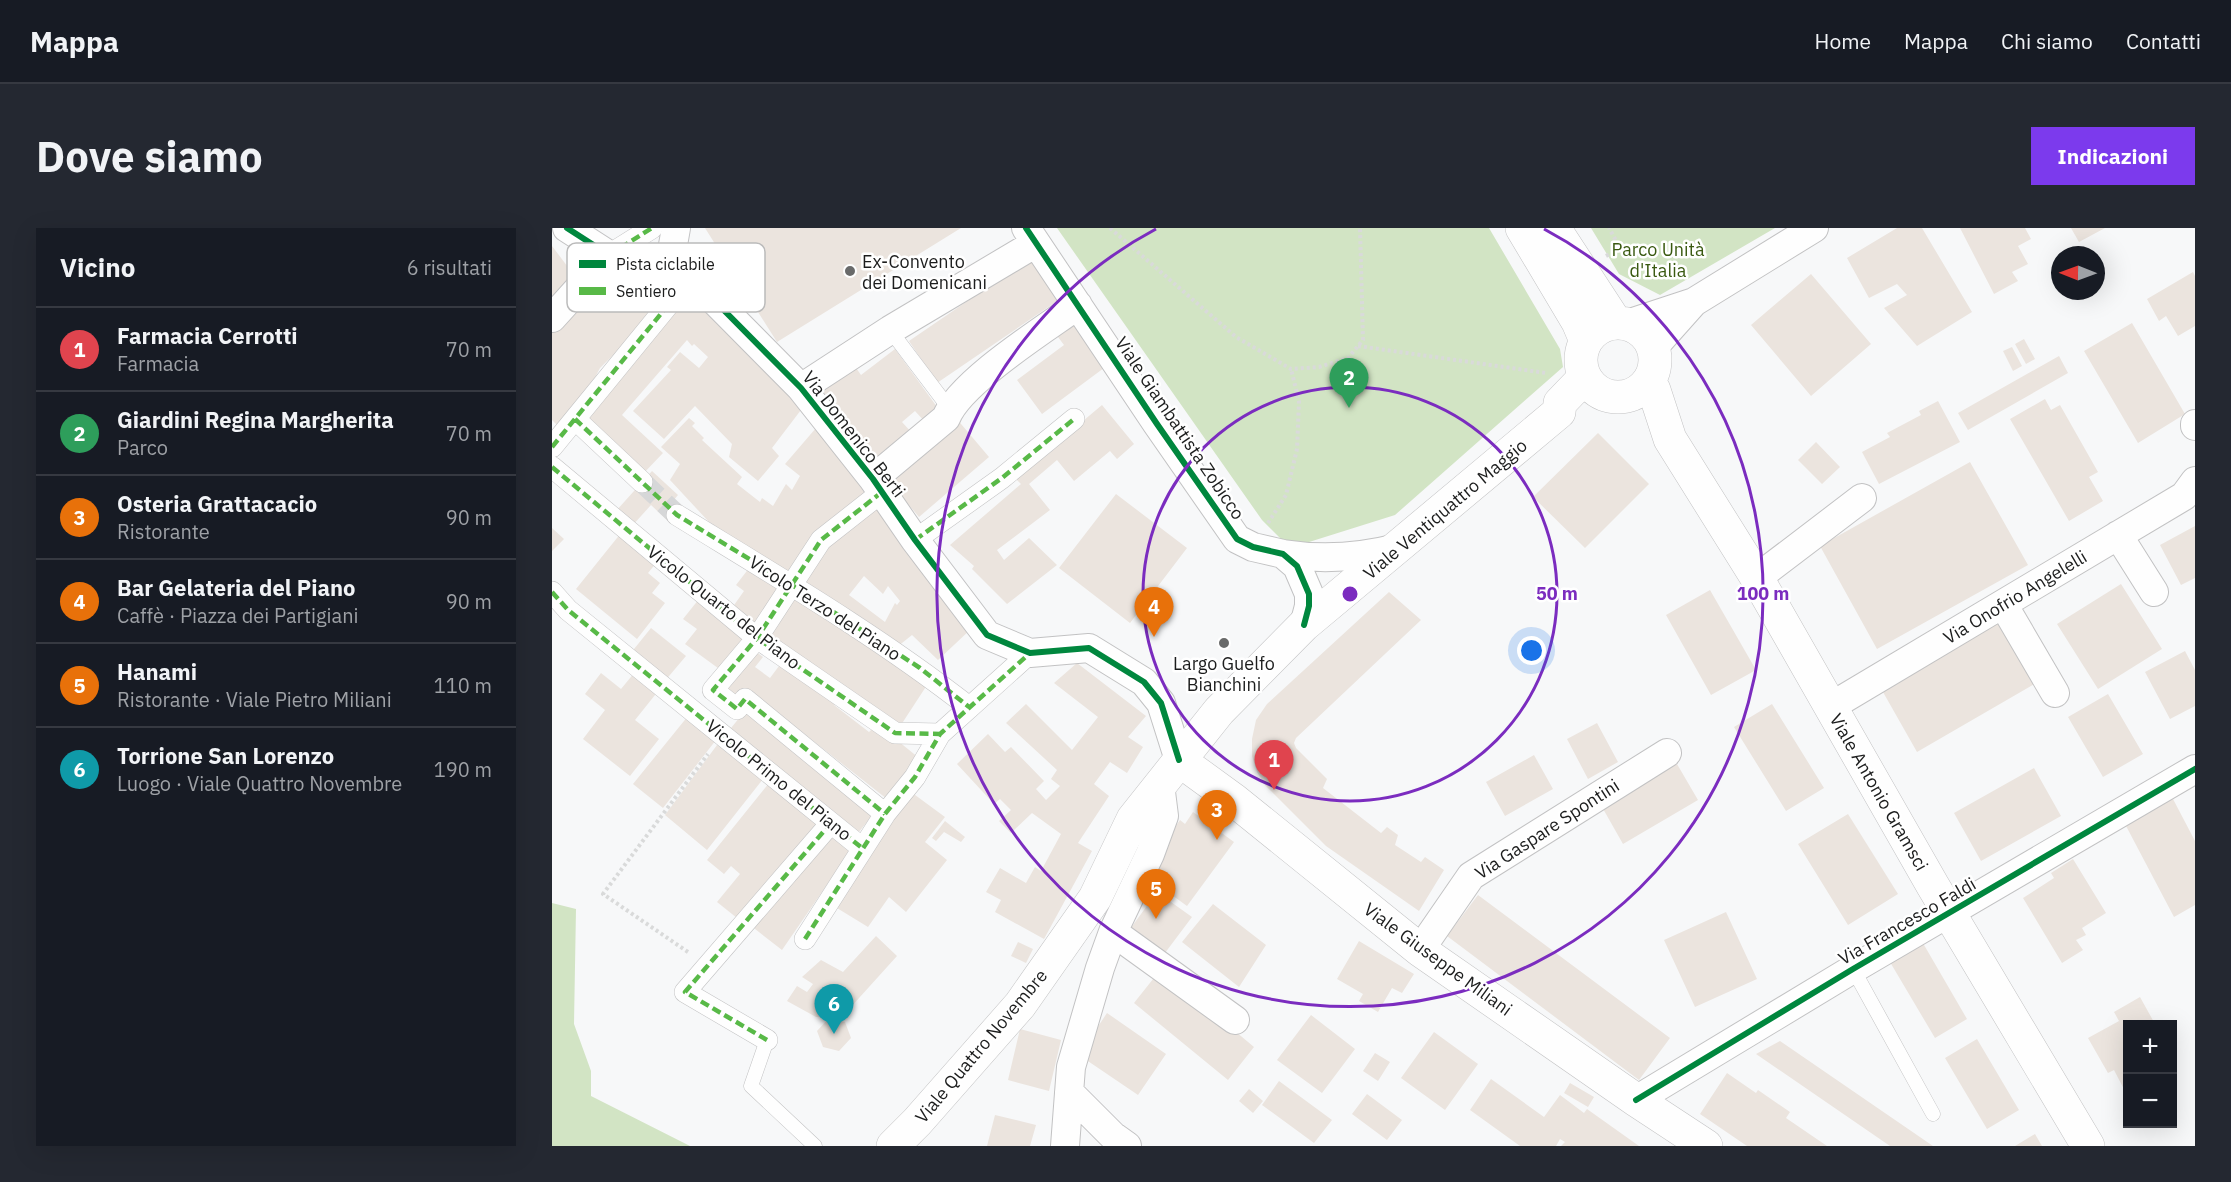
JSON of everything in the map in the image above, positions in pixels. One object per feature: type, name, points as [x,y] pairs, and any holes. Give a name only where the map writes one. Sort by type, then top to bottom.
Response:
[{"type":"main road","points":[[1522,228],[1578,322],[1586,342]]},
{"type":"main road","points":[[1554,228],[1622,324]]},
{"type":"main road","points":[[1622,324],[1638,329],[1647,338],[1653,348],[1655,360],[1653,372],[1614,387],[1581,365],[1581,353],[1593,332],[1604,326],[1622,324]]},
{"type":"main road","name":"Viale Ventiquattro Maggio","points":[[1169,772],[1219,711],[1304,625],[1559,412],[1569,413],[1614,387]]},
{"type":"main road","name":"Viale Antonio Gramsci","points":[[1614,387],[1647,422],[1670,439],[1697,480],[1757,578],[1949,914],[2088,1146]]},
{"type":"main road","name":"Viale Giuseppe Miliani","points":[[1169,772],[1234,800],[1420,951],[1706,1146]]},
{"type":"main road","name":"Viale Quattro Novembre","points":[[893,1146],[1020,1005],[1095,898],[1133,819],[1169,772]]},
{"type":"street","points":[[567,228],[590,243]]},
{"type":"street","points":[[628,243],[652,228]]},
{"type":"street","points":[[676,228],[678,243]]},
{"type":"street","points":[[1622,324],[1694,302],[1814,228]]},
{"type":"street","points":[[801,388],[1031,236]]},
{"type":"street","name":"Viale Giambattista Zobicco","points":[[1031,236],[1238,539],[1253,547],[1310,558],[1358,556],[1397,548]]},
{"type":"street","points":[[552,318],[567,301]]},
{"type":"street","points":[[1653,348],[1694,302]]},
{"type":"street","name":"Via Domenico Berti","points":[[878,486],[946,418],[950,408],[985,373],[1078,305]]},
{"type":"street","points":[[552,447],[575,419],[651,312]]},
{"type":"street","name":"Via Domenico Berti","points":[[724,312],[801,388],[878,486],[915,540],[987,635],[1030,653]]},
{"type":"street","points":[[575,419],[642,482]]},
{"type":"street","points":[[915,540],[1002,478],[1074,419]]},
{"type":"street","name":"Vicolo Quarto del Piano","points":[[552,467],[757,638],[895,734],[940,734]]},
{"type":"street","name":"Via Onofrio Angelelli","points":[[1830,707],[2184,496],[2195,481]]},
{"type":"street","points":[[878,486],[821,540],[757,638],[713,690],[737,709],[746,699],[885,814]]},
{"type":"street","points":[[1757,578],[1862,498]]},
{"type":"street","name":"Vicolo Terzo del Piano","points":[[677,515],[792,585],[920,669],[969,707]]},
{"type":"street","points":[[2118,534],[2154,592]]},
{"type":"street","points":[[1283,554],[1297,566],[1310,594],[1304,625]]},
{"type":"street","name":"Vicolo Primo del Piano","points":[[552,592],[568,610],[862,848],[885,814],[915,777],[940,734],[1030,653]]},
{"type":"street","points":[[2003,604],[2055,693]]},
{"type":"street","points":[[1030,653],[1089,648],[1143,682],[1161,703],[1169,772],[1164,816],[1150,854],[1113,932],[1071,1067],[1065,1146]]},
{"type":"street","name":"Via Gaspare Spontini","points":[[1420,951],[1471,876],[1667,753]]},
{"type":"street","name":"Via Francesco Faldi","points":[[1636,1100],[1853,969],[2195,769]]},
{"type":"street","points":[[767,1040],[685,992],[831,823]]},
{"type":"street","points":[[805,939],[862,848]]},
{"type":"street","points":[[1113,932],[1235,1020]]},
{"type":"street","points":[[1069,1092],[1119,1143]]},
{"type":"lane","points":[[552,233],[559,228]]},
{"type":"lane","points":[[890,330],[950,408]]},
{"type":"lane","points":[[1853,969],[1933,1114]]},
{"type":"lane","points":[[767,1040],[751,1086],[816,1146]]},
{"type":"path","points":[[1110,228],[1236,337],[1291,369],[1319,367],[1348,358],[1363,340],[1360,228]]},
{"type":"path","points":[[1597,261],[1615,251],[1619,246],[1609,228]]},
{"type":"path","points":[[1357,346],[1550,373]]},
{"type":"path","points":[[1253,547],[1286,495],[1297,449],[1299,401],[1291,369]]},
{"type":"path","points":[[707,965],[603,894],[723,734]]},
{"type":"green space","points":[[1057,228],[1489,228],[1560,349],[1563,367],[1395,515],[1290,548],[1262,520]]},
{"type":"green space","name":"Parco Unità d'Italia","points":[[1591,228],[1775,228],[1660,295],[1619,274]]},
{"type":"green space","points":[[552,903],[576,909],[574,1024],[591,1071],[591,1096],[690,1146],[552,1146]]},
{"type":"building","points":[[705,228],[961,228],[777,342],[758,312],[765,312],[765,243],[714,243]]},
{"type":"building","points":[[1897,228],[1922,228],[1972,312],[1917,346],[1884,308],[1907,295],[1897,284],[1869,298],[1847,258]]},
{"type":"building","points":[[1960,228],[2025,228],[2031,239],[2018,246],[2028,264],[2012,272],[2018,281],[1994,294]]},
{"type":"building","points":[[2071,228],[2105,228],[2079,242]]},
{"type":"building","points":[[552,246],[567,266],[567,295],[552,308]]},
{"type":"building","points":[[1032,257],[1060,299],[937,383],[909,341]]},
{"type":"building","points":[[2193,272],[2195,276],[2195,326],[2178,336],[2166,316],[2159,321],[2147,299]]},
{"type":"building","points":[[1811,274],[1871,344],[1811,396],[1751,325]]},
{"type":"building","points":[[567,306],[567,312],[649,312],[653,316],[600,368],[591,385],[560,428],[552,420],[552,320]]},
{"type":"building","points":[[667,312],[718,312],[804,406],[772,448],[779,456],[758,481],[729,457],[732,444],[695,406],[664,439],[633,411],[671,370],[667,367],[680,352],[699,368],[708,357],[687,340],[622,415],[663,453],[641,476],[580,417]]},
{"type":"building","points":[[1074,319],[1108,365],[1042,414],[1017,380],[1064,345],[1055,333]]},
{"type":"building","points":[[2132,323],[2185,414],[2138,443],[2084,351]]},
{"type":"building","points":[[2024,339],[2035,359],[2026,364],[2015,344]]},
{"type":"building","points":[[2012,347],[2022,366],[2013,371],[2003,351]]},
{"type":"building","points":[[895,349],[940,411],[926,423],[915,411],[902,422],[913,434],[878,464],[815,390],[854,365],[861,375]]},
{"type":"building","points":[[2059,356],[2068,373],[1968,430],[1958,413]]},
{"type":"building","points":[[2045,399],[2051,410],[2060,405],[2098,472],[2089,477],[2103,501],[2069,521],[2010,419]]},
{"type":"building","points":[[1938,401],[1960,442],[1879,484],[1862,452],[1890,437],[1887,433],[1921,415],[1919,411]]},
{"type":"building","points":[[1102,405],[1134,444],[1117,459],[1110,451],[1074,481],[1057,460],[1029,484],[1050,510],[997,550],[1004,560],[1029,538],[1057,565],[1007,604],[972,569],[974,566],[950,545],[1021,484],[1015,478]]},
{"type":"building","points":[[689,418],[695,423],[692,426],[704,438],[702,440],[742,477],[737,484],[760,502],[762,498],[773,506],[786,484],[792,490],[800,476],[785,464],[816,428],[869,488],[833,523],[829,520],[814,535],[787,575],[709,522],[670,480],[680,464],[661,447]]},
{"type":"building","points":[[956,418],[989,457],[919,517],[886,478]]},
{"type":"building","points":[[1598,433],[1649,484],[1585,548],[1533,497]]},
{"type":"building","points":[[1816,442],[1840,467],[1822,484],[1798,460]]},
{"type":"building","points":[[1970,462],[2028,565],[1877,649],[1820,546]]},
{"type":"building","points":[[652,471],[678,495],[673,501],[682,510],[670,523],[651,505],[632,526],[616,511]]},
{"type":"building","points":[[1116,494],[1187,548],[1130,623],[1059,568]]},
{"type":"building","points":[[878,501],[971,629],[938,660],[912,635],[897,647],[798,582],[828,539]],"holes":[[[864,576],[883,594],[888,586],[900,601],[897,605],[895,603],[885,622],[849,595]]]},
{"type":"building","points":[[2195,526],[2195,578],[2181,585],[2160,545]]},
{"type":"building","points":[[552,528],[564,539],[552,551]]},
{"type":"building","points":[[621,533],[657,562],[648,573],[660,583],[652,593],[665,603],[637,639],[576,589]]},
{"type":"building","points":[[753,563],[786,587],[757,627],[732,608],[744,591],[736,585]]},
{"type":"building","points":[[2121,584],[2162,649],[2098,689],[2057,624]]},
{"type":"building","points":[[1710,590],[1756,670],[1711,695],[1666,615]]},
{"type":"building","points":[[793,592],[929,682],[899,728],[764,638]]},
{"type":"building","points":[[1389,592],[1421,620],[1296,738],[1294,743],[1296,748],[1327,779],[1323,788],[1381,833],[1387,827],[1398,835],[1395,845],[1421,862],[1425,857],[1444,870],[1419,911],[1326,846],[1265,785],[1257,772],[1252,756],[1252,739],[1256,720],[1267,704]]},
{"type":"building","points":[[699,599],[748,637],[722,671],[685,644],[697,629],[683,619]]},
{"type":"building","points":[[2000,615],[2038,682],[1917,752],[1879,685]]},
{"type":"building","points":[[651,628],[686,656],[664,682],[630,654]]},
{"type":"building","points":[[755,651],[763,657],[755,667],[770,678],[782,662],[839,699],[834,705],[869,732],[874,727],[895,744],[898,741],[919,758],[887,799],[747,689],[737,701],[721,689]]},
{"type":"building","points":[[2185,651],[2195,670],[2195,706],[2170,719],[2145,672]]},
{"type":"building","points":[[1077,663],[1146,716],[1128,737],[1143,747],[1127,773],[1110,762],[1094,784],[1109,796],[1078,843],[1092,851],[1044,939],[995,912],[1001,900],[986,892],[1000,868],[1026,883],[1035,867],[1041,871],[1061,834],[1032,813],[1011,833],[999,821],[1011,810],[1000,799],[994,804],[957,764],[988,734],[1005,752],[1011,747],[1044,781],[1036,789],[1046,800],[1060,786],[1051,779],[1057,770],[1006,723],[1026,704],[1072,750],[1098,717],[1054,683]]},
{"type":"building","points":[[635,672],[659,690],[635,720],[659,739],[630,776],[583,739],[605,710],[585,694],[601,673],[621,689]]},
{"type":"building","points":[[2108,694],[2143,754],[2103,777],[2068,717]]},
{"type":"building","points":[[1772,704],[1824,788],[1786,811],[1734,727]]},
{"type":"building","points":[[749,706],[876,811],[858,833],[731,728]]},
{"type":"building","points":[[688,716],[716,740],[663,808],[633,784]]},
{"type":"building","points":[[1597,723],[1618,762],[1588,779],[1567,739]]},
{"type":"building","points":[[720,741],[763,779],[707,850],[665,815]]},
{"type":"building","points":[[1534,755],[1553,789],[1505,816],[1486,782]]},
{"type":"building","points":[[1677,764],[1698,800],[1623,844],[1602,807]]},
{"type":"building","points":[[2034,768],[2061,816],[1981,861],[1954,813]]},
{"type":"building","points":[[769,783],[820,825],[742,922],[717,902],[740,874],[731,866],[724,874],[707,860]]},
{"type":"building","points":[[911,792],[945,817],[925,842],[947,860],[906,912],[889,897],[868,927],[832,905]]},
{"type":"building","points":[[2173,799],[2195,841],[2195,905],[2174,917],[2125,824]]},
{"type":"building","points":[[1193,812],[1234,842],[1187,906],[1147,877],[1161,847],[1180,820],[1185,824]]},
{"type":"building","points":[[1848,814],[1898,894],[1848,925],[1798,844]]},
{"type":"building","points":[[945,821],[965,837],[961,842],[944,832],[936,841],[932,838]]},
{"type":"building","points":[[832,828],[853,847],[782,950],[750,925]]},
{"type":"building","points":[[2073,859],[2106,913],[2082,928],[2086,935],[2076,940],[2083,950],[2062,963],[2023,898],[2054,878],[2051,873]]},
{"type":"building","points":[[1157,892],[1192,917],[1159,961],[1125,936]]},
{"type":"building","points":[[1478,895],[1670,1038],[1639,1080],[1447,936]]},
{"type":"building","points":[[1213,904],[1266,945],[1239,987],[1182,942]]},
{"type":"building","points":[[1726,912],[1757,979],[1695,1007],[1664,940]]},
{"type":"building","points":[[876,936],[897,956],[841,1018],[816,1017],[787,1001],[797,986],[807,992],[813,984],[802,977],[821,960],[843,972]]},
{"type":"building","points":[[1920,938],[1967,1019],[1935,1038],[1887,957]]},
{"type":"building","points":[[1359,941],[1414,974],[1402,993],[1392,988],[1378,1012],[1359,1001],[1363,994],[1337,979]]},
{"type":"building","points":[[1018,942],[1033,949],[1026,963],[1011,956]]},
{"type":"building","points":[[1161,969],[1254,1047],[1228,1080],[1134,1003]]},
{"type":"building","points":[[2140,997],[2153,1020],[2123,1020],[2123,1087],[2114,1070],[2108,1073],[2088,1038],[2119,1021],[2114,1012]]},
{"type":"building","points":[[1107,1013],[1166,1054],[1138,1095],[1079,1055]]},
{"type":"building","points":[[1311,1015],[1355,1049],[1322,1093],[1277,1060]]},
{"type":"building","points":[[829,1018],[845,1022],[851,1038],[839,1051],[823,1047],[817,1031]]},
{"type":"building","points":[[1020,1029],[1061,1040],[1049,1091],[1008,1080]]},
{"type":"building","points":[[1434,1032],[1478,1064],[1445,1110],[1401,1078]]},
{"type":"building","points":[[1977,1039],[2019,1110],[1987,1129],[1945,1058]]},
{"type":"building","points":[[1780,1041],[1933,1146],[1890,1146],[1756,1054]]},
{"type":"building","points":[[1375,1053],[1390,1062],[1378,1081],[1363,1071]]},
{"type":"building","points":[[1727,1073],[1756,1093],[1758,1090],[1790,1112],[1786,1118],[1827,1146],[1747,1146],[1700,1114]]},
{"type":"building","points":[[1491,1079],[1544,1117],[1560,1095],[1584,1113],[1587,1109],[1639,1146],[1561,1146],[1565,1142],[1560,1139],[1556,1146],[1520,1146],[1470,1110]]},
{"type":"building","points":[[1279,1081],[1332,1120],[1314,1143],[1262,1105]]},
{"type":"building","points":[[1570,1083],[1594,1097],[1588,1107],[1564,1093]]},
{"type":"building","points":[[1249,1089],[1263,1101],[1253,1113],[1239,1101]]},
{"type":"building","points":[[1367,1094],[1402,1120],[1387,1140],[1352,1114]]},
{"type":"building","points":[[995,1115],[1036,1125],[1030,1146],[987,1146]]},
{"type":"building","points":[[2035,1134],[2042,1146],[2015,1146]]},
{"type":"tunnel","points":[[642,482],[677,515]]},
{"type":"marked path","points":[[628,243],[652,228]]},
{"type":"marked path","points":[[552,447],[662,312]]},
{"type":"marked path","points":[[575,419],[677,515],[792,585],[920,668],[969,707]]},
{"type":"marked path","points":[[915,540],[1002,478],[1074,419]]},
{"type":"marked path","points":[[552,467],[757,638],[895,733],[940,734]]},
{"type":"marked path","points":[[882,492],[821,540],[757,638],[713,690],[737,709],[745,699],[885,814]]},
{"type":"marked path","points":[[552,592],[568,610],[862,848]]},
{"type":"marked path","points":[[805,939],[885,814],[915,777],[940,734],[1030,653]]},
{"type":"marked path","points":[[767,1040],[685,992],[831,823]]},
{"type":"cycle path","points":[[567,228],[590,243]]},
{"type":"cycle path","points":[[1026,228],[1237,539],[1253,547],[1283,554],[1297,566],[1309,594],[1309,606],[1304,625]]},
{"type":"cycle path","points":[[726,312],[801,388],[873,479],[915,540],[987,635],[1030,653],[1089,648],[1144,682],[1161,703],[1179,760]]},
{"type":"cycle path","points":[[1636,1100],[1853,969],[2195,769]]},
{"type":"place","name":"Ex-Convento dei Domenicani","points":[[850,271]]},
{"type":"place","name":"Giardini Regina Margherita","points":[[1349,408]]},
{"type":"place","name":"Bar Gelateria del Piano","points":[[1154,637]]},
{"type":"place","name":"Largo Guelfo Bianchini","points":[[1224,643]]},
{"type":"place","name":"Farmacia Cerrotti","points":[[1274,790]]},
{"type":"place","name":"Osteria Grattacacio","points":[[1217,840]]},
{"type":"place","name":"Hanami","points":[[1156,919]]},
{"type":"place","name":"Torrione San Lorenzo","points":[[834,1034]]}]
